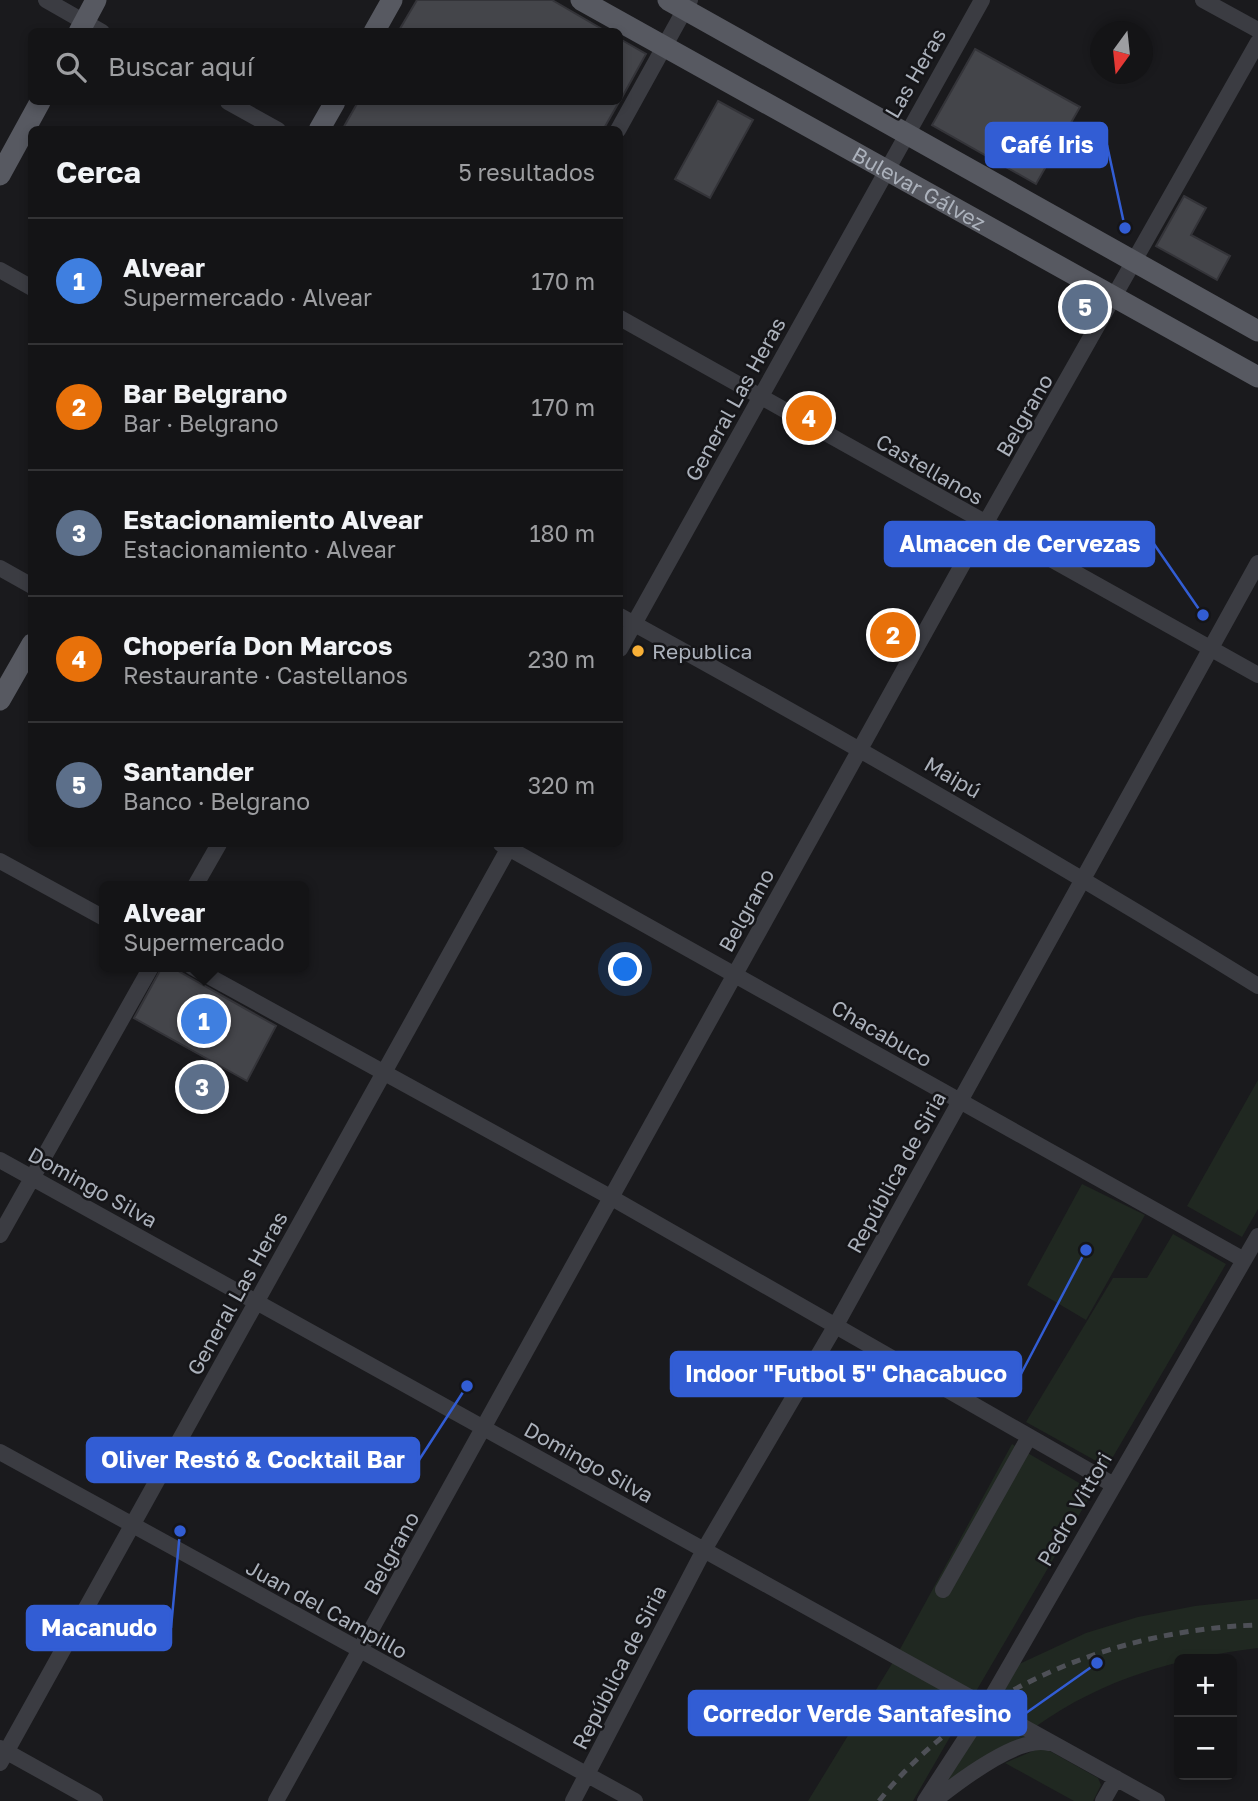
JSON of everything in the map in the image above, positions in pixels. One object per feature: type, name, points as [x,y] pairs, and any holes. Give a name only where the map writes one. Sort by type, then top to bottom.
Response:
[{"type":"main road","points":[[89,28],[96,0]]},
{"type":"main road","points":[[376,28],[391,0]]},
{"type":"main road","name":"Bulevar Gálvez","points":[[581,0],[1258,377]]},
{"type":"main road","name":"Bulevar Gálvez","points":[[681,3],[905,133],[1258,331]]},
{"type":"main road","points":[[0,175],[38,105]]},
{"type":"main road","points":[[321,126],[333,105]]},
{"type":"main road","points":[[0,700],[28,651]]},
{"type":"street","points":[[46,0],[89,28]]},
{"type":"street","name":"Las Heras","points":[[887,169],[982,0]]},
{"type":"street","points":[[1203,0],[1258,30]]},
{"type":"street","points":[[620,126],[665,46],[681,3]]},
{"type":"street","name":"Belgrano","points":[[276,1801],[612,1198],[734,973],[1258,41]]},
{"type":"street","points":[[233,105],[271,126]]},
{"type":"street","name":"General Las Heras","points":[[627,620],[760,397],[887,169]]},
{"type":"street","points":[[0,270],[28,286]]},
{"type":"street","name":"Castellanos","points":[[623,320],[1258,675]]},
{"type":"street","name":"República de Siria","points":[[573,1801],[704,1549],[836,1325],[1258,564]]},
{"type":"street","points":[[0,568],[28,584]]},
{"type":"street","name":"Maipú","points":[[627,620],[861,748],[1083,878],[1258,986]]},
{"type":"street","points":[[198,881],[217,847]]},
{"type":"street","name":"General Las Heras","points":[[2,1754],[384,1073],[505,847]]},
{"type":"street","name":"Chacabuco","points":[[510,847],[1244,1260]]},
{"type":"street","points":[[0,861],[99,915]]},
{"type":"street","points":[[0,1235],[148,972]]},
{"type":"street","points":[[201,972],[612,1198],[1112,1484]]},
{"type":"street","name":"Domingo Silva","points":[[0,1160],[1157,1801]]},
{"type":"street","name":"Pedro Vittori","points":[[925,1801],[986,1707],[1112,1484],[1258,1236]]},
{"type":"street","points":[[943,1590],[1029,1437]]},
{"type":"street","name":"Juan del Campillo","points":[[0,1452],[635,1801]]},
{"type":"street","points":[[933,1801],[979,1769],[1025,1745],[1042,1741],[1055,1745]]},
{"type":"street","points":[[2,1754],[95,1801]]},
{"type":"street","points":[[1103,1801],[1116,1778]]},
{"type":"shaded area","points":[[1258,1080],[1258,1209],[1242,1237],[1187,1206]]},
{"type":"shaded area","points":[[1082,1184],[1145,1215],[1086,1320],[1027,1285]]},
{"type":"shaded area","points":[[1173,1234],[1226,1264],[1107,1467],[1026,1422],[1113,1278],[1147,1278]]},
{"type":"shaded area","points":[[1012,1444],[1093,1491],[975,1693],[899,1651]]},
{"type":"shaded area","points":[[1258,1599],[1258,1648],[1218,1654],[1174,1654],[1174,1663],[1088,1695],[1035,1727],[988,1700],[1006,1670],[1086,1633],[1138,1617],[1195,1606]]},
{"type":"shaded area","points":[[893,1662],[969,1704],[913,1801],[808,1801]]},
{"type":"shaded area","points":[[983,1710],[1028,1736],[936,1791]]},
{"type":"shaded area","points":[[1035,1750],[1048,1750],[1098,1778],[1101,1785],[1093,1801],[1074,1801],[1005,1763]]},
{"type":"building","points":[[417,0],[552,0],[600,28],[400,28]]},
{"type":"building","points":[[623,41],[646,54],[623,96]]},
{"type":"building","points":[[975,49],[1080,107],[1036,184],[932,125]]},
{"type":"building","points":[[718,101],[753,120],[710,198],[675,179]]},
{"type":"building","points":[[356,105],[617,105],[605,126],[344,126]]},
{"type":"building","points":[[1184,196],[1206,208],[1191,235],[1230,256],[1217,280],[1156,246]]},
{"type":"building","points":[[159,972],[180,972],[276,1026],[247,1081],[134,1018]]},
{"type":"railway","points":[[879,1801],[915,1761],[956,1727],[1001,1697],[1049,1672],[1152,1638],[1205,1629],[1258,1625]]},
{"type":"place","name":"Café Iris","points":[[1125,228]]},
{"type":"place","name":"Santander","points":[[1085,307]]},
{"type":"place","name":"Chopería Don Marcos","points":[[809,418]]},
{"type":"place","name":"Almacen de Cervezas","points":[[1203,615]]},
{"type":"place","name":"Bar Belgrano","points":[[893,635]]},
{"type":"place","name":"Republica","points":[[638,651]]},
{"type":"place","name":"Alvear","points":[[204,1021]]},
{"type":"place","name":"Estacionamiento Alvear","points":[[202,1087]]},
{"type":"place","name":"Indoor \"Futbol 5\" Chacabuco","points":[[1086,1250]]},
{"type":"place","name":"Oliver Restó & Cocktail Bar","points":[[467,1386]]},
{"type":"place","name":"Macanudo","points":[[180,1531]]},
{"type":"place","name":"Corredor Verde Santafesino","points":[[1097,1663]]}]
